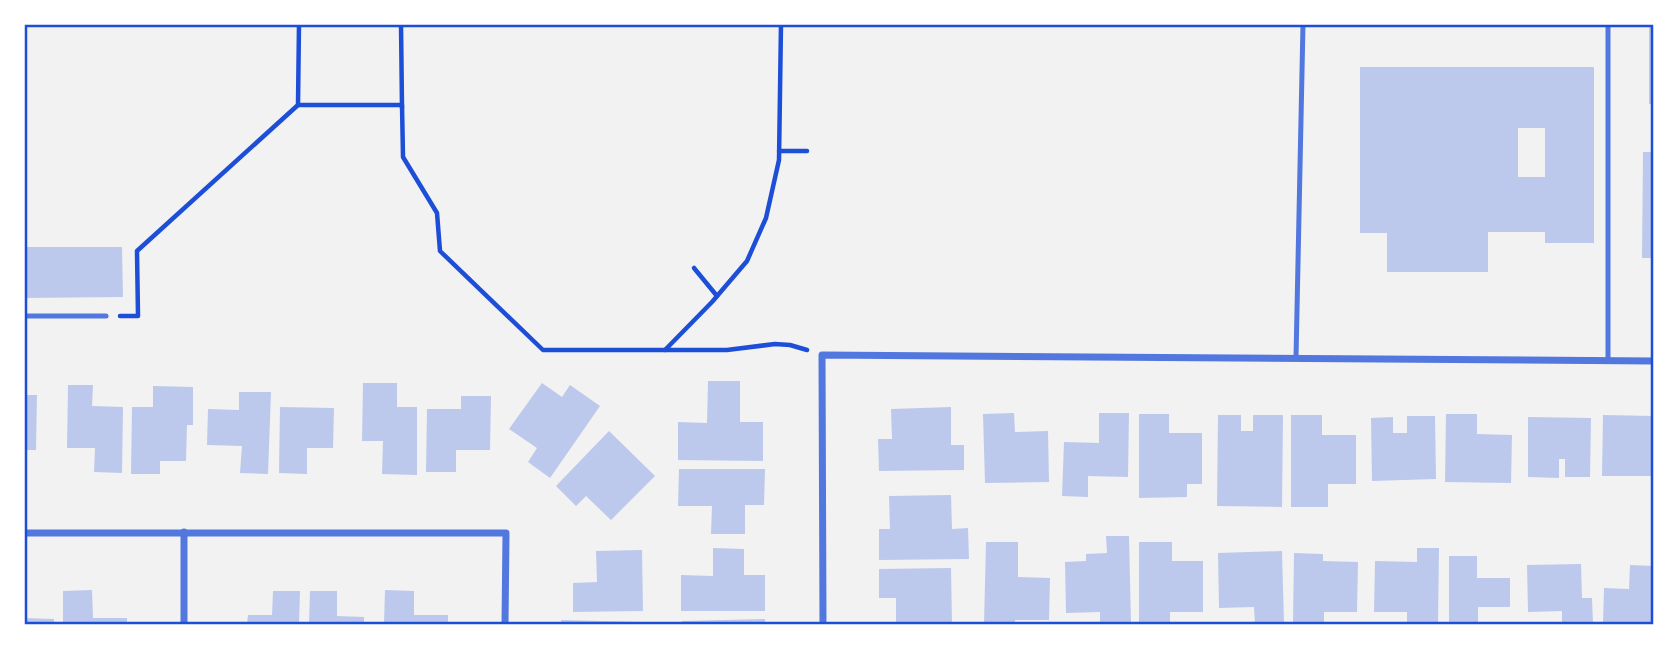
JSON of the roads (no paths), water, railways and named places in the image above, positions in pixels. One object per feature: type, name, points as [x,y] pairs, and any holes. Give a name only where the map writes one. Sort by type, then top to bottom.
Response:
[{"type":"street","points":[[823,625],[822,355],[1654,360]]},
{"type":"street","points":[[184,532],[184,625]]},
{"type":"street","points":[[24,533],[506,533],[505,625]]},
{"type":"lane","points":[[1296,358],[1303,24]]},
{"type":"lane","points":[[1608,24],[1608,360]]},
{"type":"lane","points":[[24,316],[106,316]]}]
